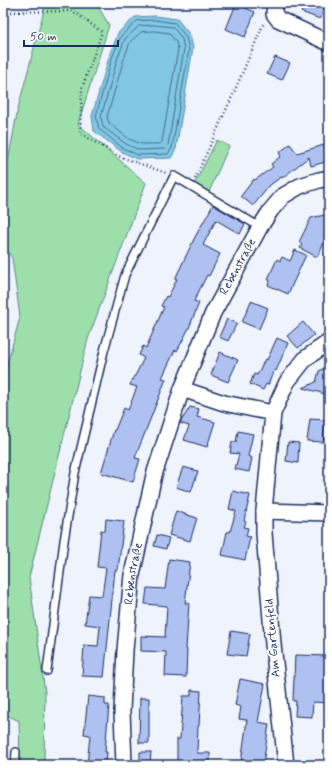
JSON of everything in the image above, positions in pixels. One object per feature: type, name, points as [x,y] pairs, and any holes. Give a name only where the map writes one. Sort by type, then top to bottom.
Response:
[{"type":"street","points":[[275,8],[278,19],[282,22],[329,43]]},
{"type":"street","name":"Rebenstraße","points":[[124,765],[122,711],[125,650],[132,575],[154,475],[182,389],[212,313],[271,210],[283,196],[300,186],[329,178]]},
{"type":"street","name":"Am Gartenfeld","points":[[286,765],[272,644],[264,533],[264,511],[273,413],[287,382],[306,358],[329,342]]},
{"type":"street","points":[[182,389],[224,403],[273,413]]},
{"type":"street","points":[[264,511],[329,513]]},
{"type":"lane","points":[[47,671],[64,541],[75,473],[104,350],[125,275],[174,176],[260,227]]},
{"type":"lane","points":[[15,765],[16,752]]},
{"type":"path","points":[[191,186],[263,25],[275,8]]},
{"type":"path","points":[[3,12],[73,11],[102,32],[82,88],[80,134],[118,156],[174,176]]},
{"type":"green space","points":[[46,3],[96,3],[109,25],[78,124],[146,183],[88,339],[29,577],[45,692],[44,765],[20,765],[19,721],[3,713],[3,379],[20,317],[12,258],[3,244],[3,188],[18,108]]},
{"type":"green space","points":[[217,140],[229,146],[209,192],[194,185]]},
{"type":"water","points":[[155,16],[177,19],[190,35],[193,48],[176,149],[171,158],[137,159],[122,152],[94,131],[92,116],[109,57],[118,33],[135,17]]},
{"type":"building","points":[[305,3],[326,3],[320,19],[301,12]]},
{"type":"building","points":[[236,4],[255,12],[245,37],[226,29]]},
{"type":"building","points":[[275,57],[290,63],[282,80],[267,74]]},
{"type":"building","points":[[290,144],[297,153],[324,145],[329,161],[311,166],[309,157],[282,178],[281,177],[270,185],[253,206],[241,196],[254,179],[255,180],[273,167],[271,164],[281,156],[279,153]]},
{"type":"building","points":[[213,205],[245,224],[240,234],[216,220],[203,245],[220,254],[209,276],[207,275],[194,301],[199,303],[189,328],[177,351],[175,350],[162,378],[166,379],[135,458],[140,459],[133,482],[101,473],[114,430],[124,408],[128,410],[137,387],[130,385],[144,358],[139,355],[143,346],[146,348],[164,307],[161,306],[166,296],[168,297],[195,237]]},
{"type":"building","points":[[329,214],[329,238],[326,239],[317,257],[300,248],[302,245],[299,242],[311,218]]},
{"type":"building","points":[[295,250],[306,255],[288,294],[268,285],[270,280],[268,279],[277,259],[280,261],[282,257],[290,261]]},
{"type":"building","points":[[251,301],[268,308],[259,329],[242,322]]},
{"type":"building","points":[[227,319],[237,323],[228,341],[219,337]]},
{"type":"building","points":[[303,322],[314,335],[298,348],[287,336]]},
{"type":"building","points":[[277,338],[288,343],[276,371],[274,370],[268,385],[266,384],[263,390],[250,384],[254,374],[257,375],[265,359],[267,360]]},
{"type":"building","points":[[220,352],[238,360],[228,382],[211,375]]},
{"type":"building","points":[[329,366],[329,395],[303,388],[316,382],[319,371]]},
{"type":"building","points":[[190,407],[199,409],[197,417],[215,422],[207,447],[184,440],[189,426],[180,423]]},
{"type":"building","points":[[310,419],[325,420],[323,442],[307,441]]},
{"type":"building","points":[[238,431],[253,434],[248,456],[252,458],[249,472],[235,469],[239,454],[230,453],[232,442],[236,442]]},
{"type":"building","points":[[288,442],[299,443],[298,463],[286,461]]},
{"type":"building","points":[[183,467],[198,471],[191,492],[176,487]]},
{"type":"building","points":[[233,491],[250,495],[244,521],[246,522],[244,527],[248,528],[246,536],[250,537],[245,560],[222,555],[227,532],[230,532],[236,511],[229,509]]},
{"type":"building","points":[[176,511],[197,518],[190,541],[169,535]]},
{"type":"building","points":[[106,519],[124,521],[118,570],[115,570],[104,677],[82,676],[84,645],[98,646],[100,626],[85,624],[89,595],[102,596],[106,568],[97,567],[101,530],[105,531]]},
{"type":"building","points":[[157,535],[169,538],[166,549],[154,546]]},
{"type":"building","points":[[169,559],[190,562],[185,603],[189,603],[186,677],[165,676],[166,652],[141,651],[141,636],[165,637],[167,606],[145,604],[147,588],[165,589]]},
{"type":"building","points":[[231,631],[250,634],[246,656],[227,654]]},
{"type":"building","points":[[295,655],[329,656],[329,703],[313,702],[312,717],[295,716],[296,701],[293,701]]},
{"type":"building","points":[[240,679],[265,684],[258,722],[269,724],[263,765],[241,762],[247,720],[239,719],[241,707],[235,705]]},
{"type":"building","points":[[191,690],[201,691],[197,753],[210,753],[210,765],[179,765],[179,763],[177,763],[177,739],[180,739],[183,696],[191,696]]},
{"type":"building","points":[[88,696],[105,698],[105,705],[109,705],[105,752],[107,752],[106,765],[87,765],[90,735],[84,734]]},
{"type":"building","points":[[140,698],[149,698],[149,743],[139,743]]},
{"type":"building","points":[[140,752],[151,752],[150,763],[140,762]]}]
